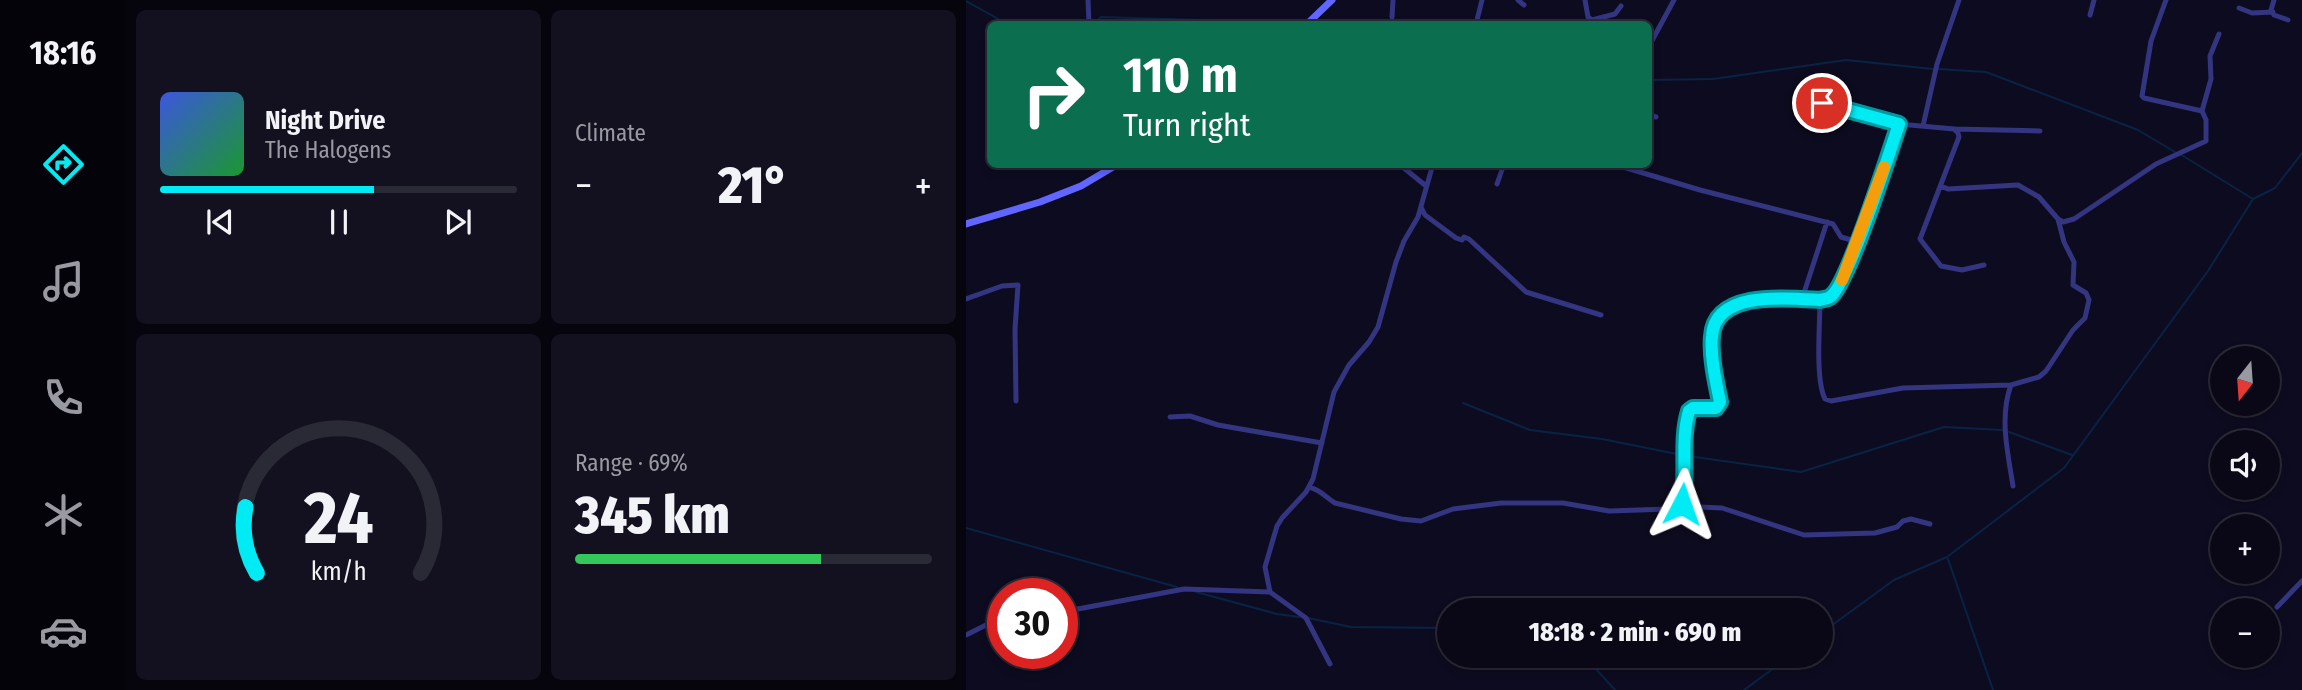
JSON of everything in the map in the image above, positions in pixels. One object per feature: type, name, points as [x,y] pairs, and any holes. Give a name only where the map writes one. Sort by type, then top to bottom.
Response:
[{"type":"main road","points":[[1310,21],[1332,0]]},
{"type":"main road","points":[[966,225],[1081,186],[1106,168]]},
{"type":"street","points":[[1088,0],[1089,21]]},
{"type":"street","points":[[1392,17],[1393,0]]},
{"type":"street","points":[[1477,21],[1482,0]]},
{"type":"street","points":[[1518,0],[1524,5]]},
{"type":"street","points":[[1585,0],[1588,17],[1592,20],[1615,14],[1621,6]]},
{"type":"street","points":[[1652,40],[1674,0]]},
{"type":"street","points":[[1923,126],[1937,64],[1959,0]]},
{"type":"street","points":[[2090,15],[2094,0]]},
{"type":"street","points":[[2166,0],[2151,41],[2141,96],[2202,111]]},
{"type":"street","points":[[2273,12],[2274,0]]},
{"type":"street","points":[[2238,8],[2252,13],[2273,12],[2288,20]]},
{"type":"street","points":[[2057,219],[2063,222],[2074,219],[2156,164],[2177,152],[2204,143],[2206,120],[2202,111],[2211,79],[2210,56],[2219,34]]},
{"type":"street","points":[[1804,99],[1899,124],[1955,129],[2040,131]]},
{"type":"street","points":[[1681,506],[1685,485],[1684,445],[1689,411],[1693,408],[1716,408],[1720,402],[1711,338],[1717,318],[1731,306],[1740,303],[1820,300],[1831,297],[1858,242],[1899,124]]},
{"type":"street","points":[[1955,129],[1959,137],[1920,239],[1941,266],[1962,270],[1984,265]]},
{"type":"street","points":[[1404,168],[1426,186]]},
{"type":"street","points":[[1270,592],[1265,567],[1277,526],[1310,487],[1334,392],[1349,365],[1378,327],[1400,250],[1421,207],[1432,168]]},
{"type":"street","points":[[1497,184],[1503,168]]},
{"type":"street","points":[[1626,168],[1700,190],[1827,222],[1836,225],[1841,237],[1858,242]]},
{"type":"street","points":[[1820,300],[1823,396],[1831,401],[1903,388],[2011,385],[2039,377],[2046,371],[2073,330],[2085,318],[2088,309],[2086,293],[2073,285],[2074,262],[2057,219],[2046,203],[2024,187],[1971,186],[1948,189],[1941,186]]},
{"type":"street","points":[[1421,207],[1425,215],[1454,236],[1462,240],[1464,237],[1469,239],[1526,292],[1601,315]]},
{"type":"street","points":[[1802,299],[1827,222]]},
{"type":"street","points":[[966,299],[1002,286],[1018,285],[1015,329],[1016,401]]},
{"type":"street","points":[[2011,385],[2006,404],[2006,431],[2013,486]]},
{"type":"street","points":[[1170,417],[1190,416],[1218,425],[1322,443]]},
{"type":"street","points":[[1310,487],[1320,490],[1326,498],[1335,503],[1401,519],[1421,521],[1453,509],[1501,503],[1563,503],[1609,511],[1681,506],[1722,508],[1804,535],[1875,533],[1897,527],[1910,519],[1930,524]]},
{"type":"street","points":[[2280,604],[2302,581]]},
{"type":"street","points":[[1078,609],[1184,589],[1270,592],[1306,618],[1330,664]]},
{"type":"street","points":[[966,635],[987,624]]},
{"type":"waterway","points":[[966,1],[1002,21]]},
{"type":"waterway","points":[[1096,21],[1101,17],[1237,21]]},
{"type":"waterway","points":[[1652,80],[1713,79],[1846,60],[1933,69]]},
{"type":"waterway","points":[[1938,69],[1986,72],[2138,130],[2175,152]]},
{"type":"waterway","points":[[1833,625],[1894,580],[1947,557],[2064,468],[2208,271],[2253,199],[2275,188],[2302,153]]},
{"type":"waterway","points":[[2180,154],[2253,199]]},
{"type":"waterway","points":[[1463,403],[1530,430],[1602,439],[1682,455]]},
{"type":"waterway","points":[[1688,456],[1801,472],[1944,427],[2003,430]]},
{"type":"waterway","points":[[2009,432],[2072,455]]},
{"type":"waterway","points":[[966,528],[1177,587]]},
{"type":"waterway","points":[[1948,559],[1993,690]]},
{"type":"waterway","points":[[1196,592],[1277,614],[1299,617]]},
{"type":"waterway","points":[[1308,618],[1351,627],[1437,628]]},
{"type":"waterway","points":[[1595,668],[1615,690]]},
{"type":"waterway","points":[[1744,690],[1774,668]]},
{"type":"slow traffic","points":[[1842,280],[1884,167]]},
{"type":"route","points":[[1682,504],[1685,485],[1684,445],[1689,411],[1693,408],[1716,408],[1720,402],[1711,338],[1717,318],[1731,306],[1749,301],[1820,300],[1831,297],[1842,280],[1858,242],[1899,124],[1822,103]]}]
